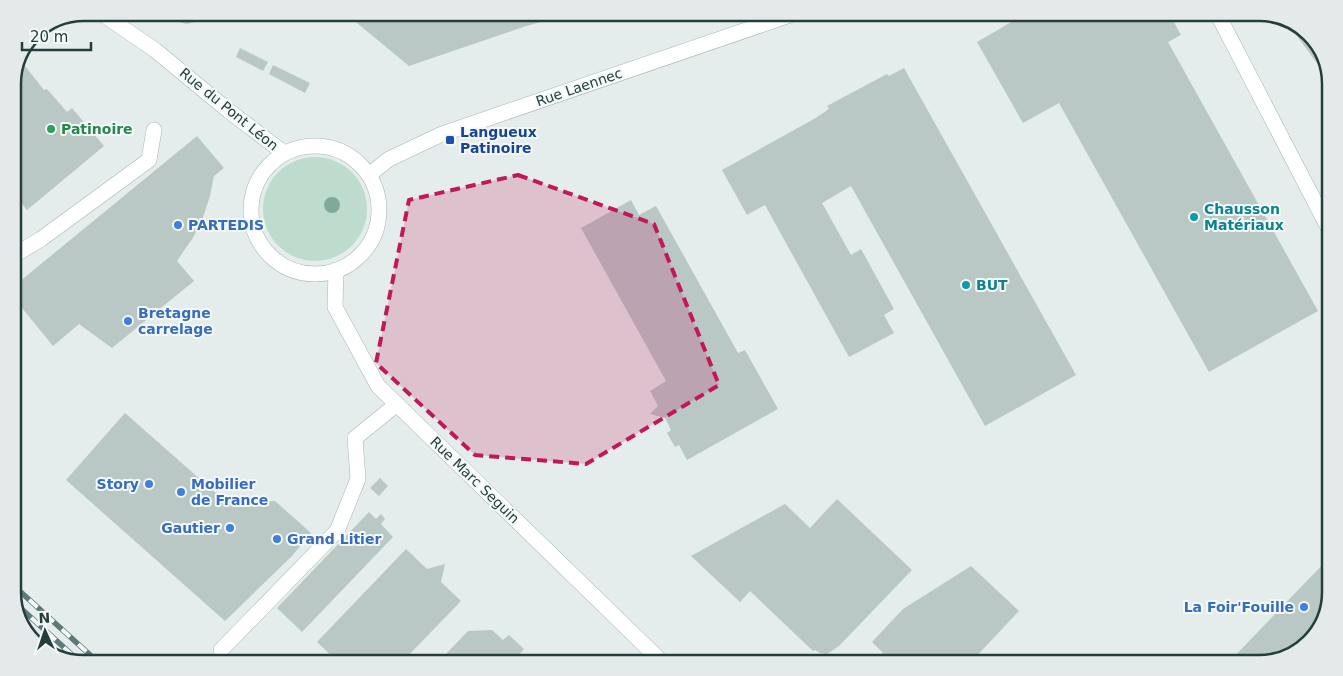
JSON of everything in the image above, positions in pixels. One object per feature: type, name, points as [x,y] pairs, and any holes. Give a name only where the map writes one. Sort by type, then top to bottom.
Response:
[{"type":"street","name":"Rue du Pont Léon","points":[[114,21],[156,50],[229,111],[284,153]]},
{"type":"street","name":"Rue Laennec","points":[[368,175],[390,159],[442,134],[770,21]]},
{"type":"street","points":[[1221,21],[1322,216]]},
{"type":"street","points":[[21,251],[41,239],[149,160],[154,130]]},
{"type":"street","points":[[322,146],[340,151],[356,161],[368,175],[376,193],[379,212],[375,230],[366,247],[353,261],[336,270],[315,274],[294,270],[276,260],[261,245],[252,226],[251,204],[256,184],[268,166],[284,153],[302,147],[322,146]]},
{"type":"street","name":"Rue Marc Seguin","points":[[336,270],[335,308],[378,386],[654,655]]},
{"type":"street","points":[[221,650],[337,531],[358,479],[355,438],[397,404]]},
{"type":"highlighted area","points":[[518,175],[654,224],[719,385],[586,464],[475,455],[376,363],[409,200]]},
{"type":"green space","points":[[315,157],[335,161],[344,166],[358,180],[363,189],[367,209],[363,229],[358,238],[344,252],[335,257],[315,261],[295,257],[286,252],[272,238],[267,229],[263,209],[267,189],[272,180],[286,166],[295,161]]},
{"type":"building","points":[[176,21],[197,21],[196,22],[186,24]]},
{"type":"building","points":[[355,21],[544,21],[526,26],[409,66]]},
{"type":"building","name":"Chausson Matériaux","points":[[1013,21],[1173,21],[1181,35],[1168,42],[1318,311],[1209,372],[1059,103],[1023,123],[977,42]]},
{"type":"building","points":[[1294,32],[1311,49],[1316,62]]},
{"type":"building","points":[[240,48],[268,62],[263,71],[236,57]]},
{"type":"building","name":"Patinoire","points":[[24,65],[44,90],[47,89],[67,112],[72,108],[104,146],[27,210],[21,203],[21,80]]},
{"type":"building","points":[[273,65],[310,83],[305,93],[269,74]]},
{"type":"building","name":"BUT","points":[[904,68],[1076,375],[985,426],[851,186],[822,203],[851,255],[861,249],[894,309],[884,315],[894,333],[849,357],[765,205],[747,215],[722,170],[814,119],[829,109],[827,106],[887,74],[889,76]]},
{"type":"building","points":[[197,136],[224,168],[214,176],[203,217],[194,236],[177,261],[194,281],[112,348],[79,324],[53,346],[21,307],[21,280]]},
{"type":"building","points":[[631,200],[639,215],[656,206],[738,353],[745,350],[778,409],[687,460],[679,445],[675,447],[667,433],[671,430],[665,418],[650,414],[658,406],[650,391],[666,381],[581,228]]},
{"type":"building","points":[[125,413],[226,502],[275,501],[311,533],[292,556],[225,621],[66,480]]},
{"type":"building","points":[[380,478],[388,486],[379,496],[370,488]]},
{"type":"building","points":[[837,499],[912,570],[839,646],[827,654],[813,651],[750,591],[740,602],[691,556],[785,504],[810,528]]},
{"type":"building","points":[[369,512],[376,519],[381,514],[385,519],[381,524],[393,537],[302,632],[277,608]]},
{"type":"building","points":[[406,549],[427,569],[445,564],[441,582],[461,601],[409,655],[331,655],[317,642]]},
{"type":"building","name":"La Foir'Fouille","points":[[1322,565],[1320,608],[1306,633],[1294,644],[1271,654],[1236,655]]},
{"type":"building","points":[[971,566],[1019,611],[978,655],[881,655],[883,653],[872,642],[903,609]]},
{"type":"building","points":[[492,630],[503,640],[509,635],[524,649],[519,655],[445,655],[468,631]]},
{"type":"railway","points":[[21,592],[90,655]]},
{"type":"railway","points":[[25,612],[71,653]]},
{"type":"place","name":"Patinoire","points":[[51,129]]},
{"type":"place","name":"Langueux Patinoire","points":[[450,140]]},
{"type":"place","name":"Chausson Matériaux","points":[[1194,217]]},
{"type":"place","name":"PARTEDIS","points":[[178,225]]},
{"type":"place","name":"BUT","points":[[966,285]]},
{"type":"place","name":"Bretagne carrelage","points":[[128,321]]},
{"type":"place","name":"Story","points":[[149,484]]},
{"type":"place","name":"Mobilier de France","points":[[181,492]]},
{"type":"place","name":"Gautier","points":[[230,528]]},
{"type":"place","name":"Grand Litier","points":[[277,539]]},
{"type":"place","name":"La Foir'Fouille","points":[[1304,607]]}]
